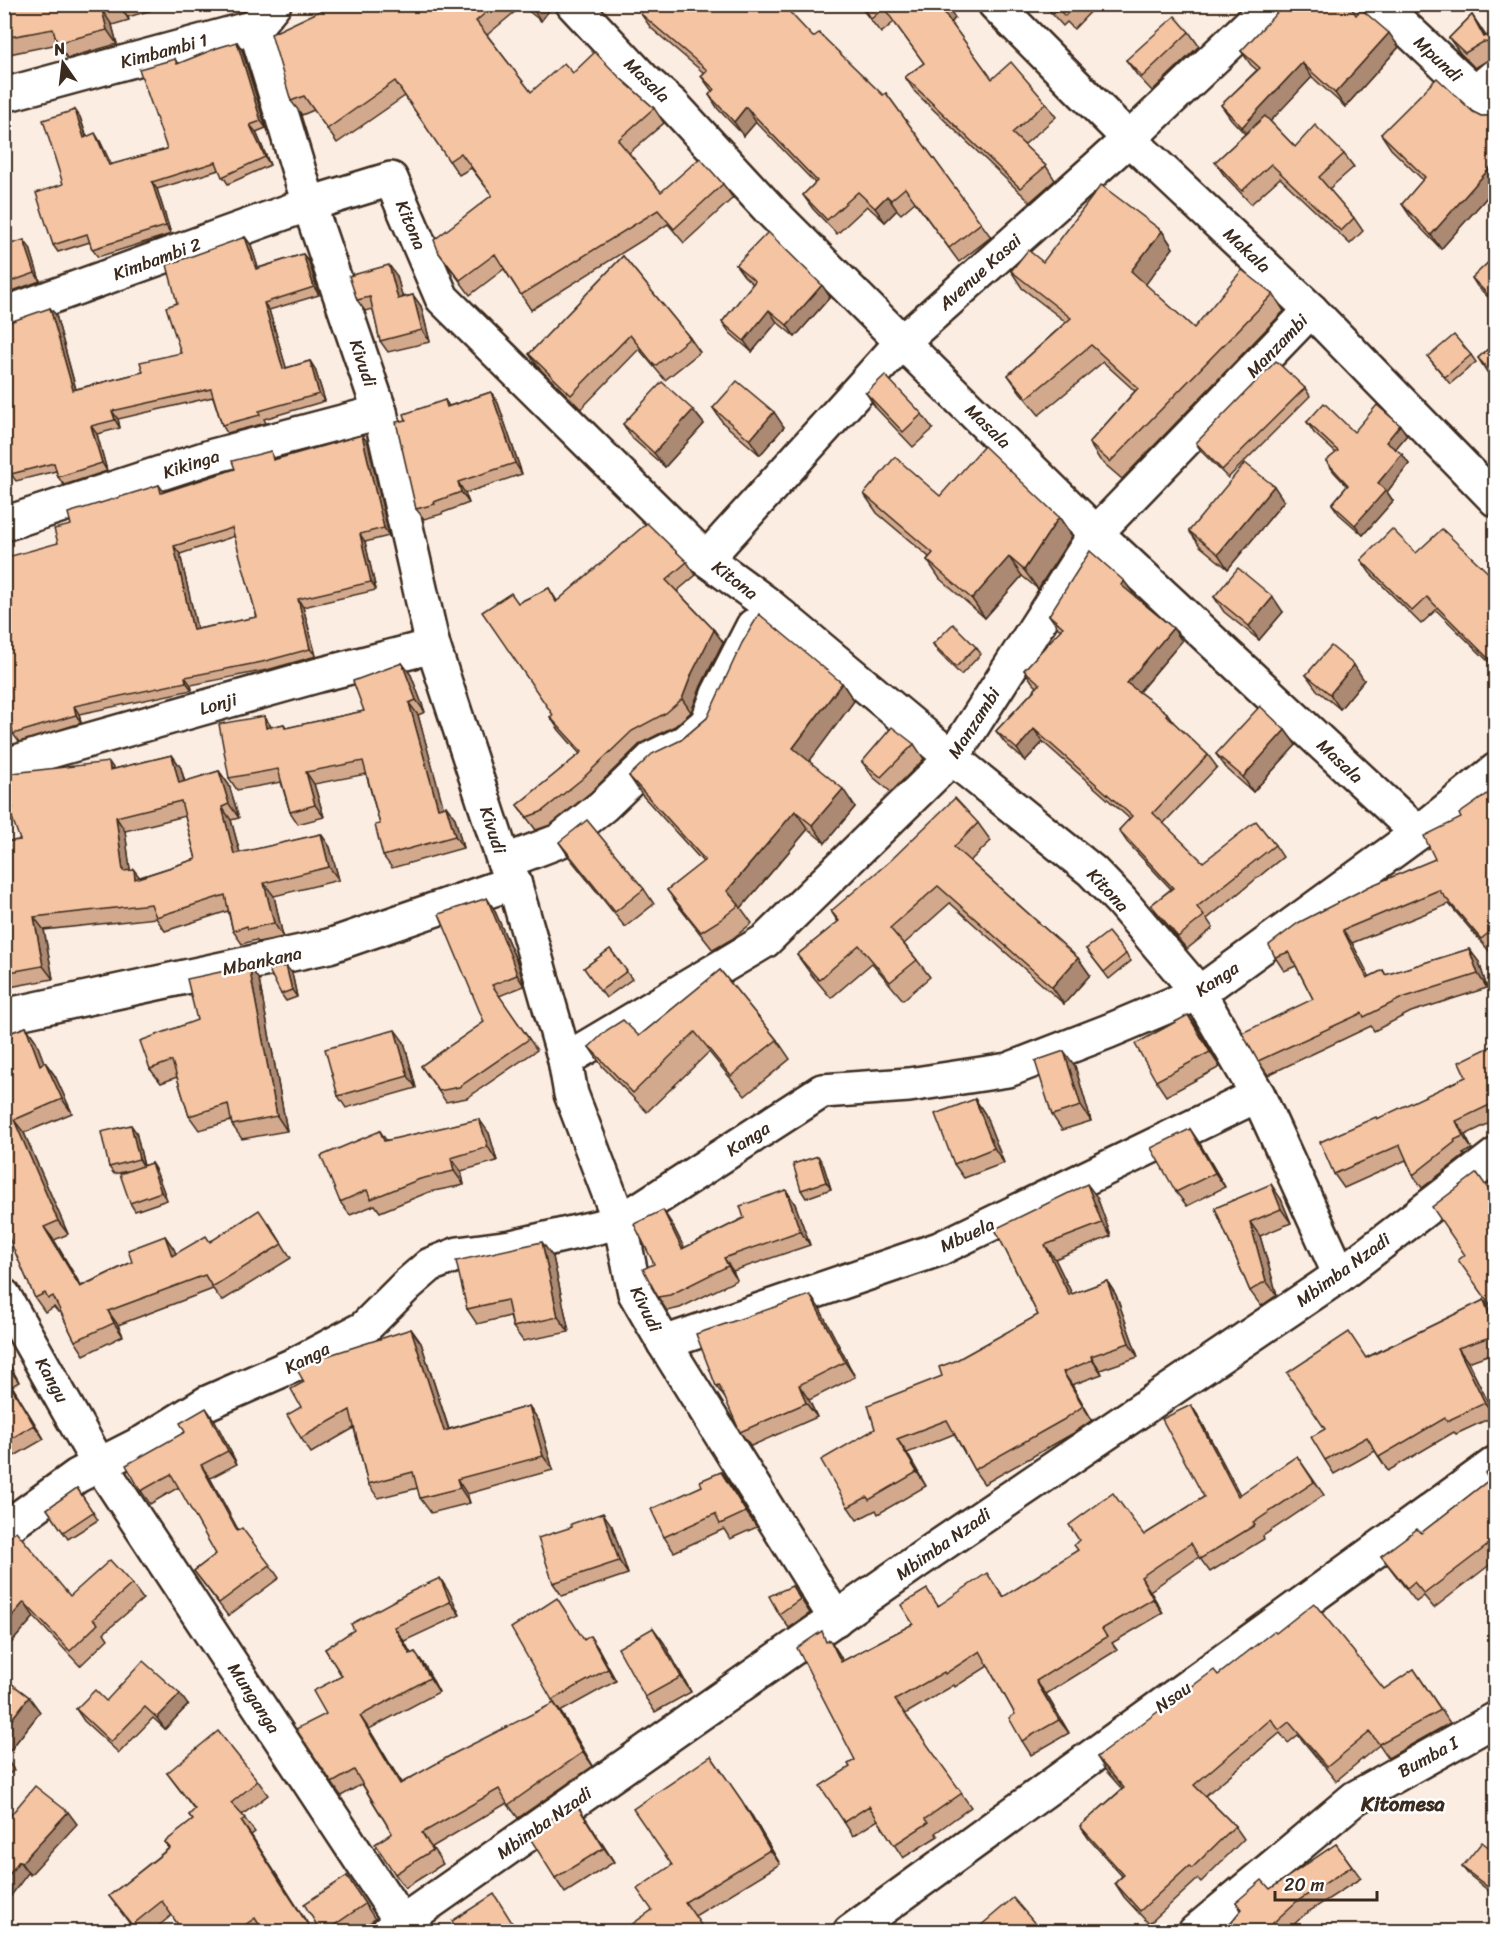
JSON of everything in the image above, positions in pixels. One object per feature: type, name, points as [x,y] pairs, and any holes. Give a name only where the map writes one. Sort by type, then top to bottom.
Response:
[{"type":"street","name":"Masala","points":[[573,4],[644,80],[673,105],[770,210],[1096,533],[1418,833]]},
{"type":"street","name":"Makala","points":[[995,4],[1129,139],[1311,310],[1496,500]]},
{"type":"street","name":"Avenue Kasai","points":[[706,559],[902,342],[1129,139],[1271,4]]},
{"type":"street","name":"Mpundi","points":[[1380,4],[1488,94]]},
{"type":"street","name":"Kimbambi 1","points":[[4,94],[264,16]]},
{"type":"street","name":"Kivudi","points":[[264,16],[309,204],[380,412],[433,646],[509,872],[565,1060],[571,1094],[620,1222],[635,1293],[836,1619]]},
{"type":"street","name":"Kitona","points":[[309,204],[391,179],[442,298],[706,559],[766,603],[1092,871],[1121,901],[1199,993],[1258,1095],[1340,1275]]},
{"type":"street","name":"Kimbambi 2","points":[[4,314],[309,204]]},
{"type":"street","name":"Manzambi","points":[[565,1060],[765,941],[952,758],[1096,533],[1311,310]]},
{"type":"street","name":"Kikinga","points":[[4,524],[213,456],[380,412]]},
{"type":"street","name":"Mbankana","points":[[4,1016],[329,946],[509,872],[559,841],[603,806],[654,757],[685,742],[707,723],[738,653],[766,603]]},
{"type":"street","name":"Lonji","points":[[4,766],[319,675],[433,646]]},
{"type":"street","name":"Kanga","points":[[4,1528],[77,1476],[144,1442],[207,1403],[296,1364],[364,1328],[430,1265],[458,1254],[511,1247],[620,1222],[822,1091],[909,1084],[1008,1070],[1110,1031],[1199,993],[1418,833],[1496,770]]},
{"type":"street","name":"Mbuela","points":[[664,1343],[939,1249],[1258,1095]]},
{"type":"street","name":"Mbimba Nzadi","points":[[399,1928],[932,1551],[1340,1275],[1496,1155]]},
{"type":"street","name":"Kangu","points":[[4,1296],[100,1464]]},
{"type":"street","name":"Nsau","points":[[850,1932],[1496,1463]]},
{"type":"street","name":"Munganga","points":[[100,1464],[399,1928]]},
{"type":"street","name":"Bumba I","points":[[1195,1932],[1354,1798],[1496,1719]]},
{"type":"building","points":[[4,4],[119,5],[102,10],[107,30],[57,43],[53,29],[4,38]]},
{"type":"building","points":[[335,4],[496,4],[476,21],[531,92],[564,63],[573,73],[595,52],[654,108],[618,140],[661,192],[700,158],[723,184],[674,229],[658,210],[521,295],[495,254],[460,280],[439,253],[434,240],[492,195],[461,153],[449,161],[395,81],[327,129],[304,96],[291,101],[271,34]]},
{"type":"building","points":[[645,4],[782,4],[813,37],[819,33],[883,95],[886,93],[981,223],[949,248],[905,188],[891,200],[887,196],[875,208],[858,192],[827,220],[803,195],[817,181],[746,107],[734,122],[709,95],[714,89],[701,76],[707,70],[641,14]]},
{"type":"building","points":[[860,4],[945,4],[941,9],[992,79],[1011,62],[1046,103],[1012,133],[1046,166],[1020,188],[905,77],[924,63],[884,8],[871,19]]},
{"type":"building","points":[[1046,4],[1076,4],[1065,16],[1058,9],[1054,13]]},
{"type":"building","points":[[1285,4],[1349,4],[1356,15],[1361,9],[1389,33],[1335,93],[1302,63],[1242,127],[1221,105],[1260,68],[1241,51]]},
{"type":"building","points":[[1472,15],[1484,37],[1496,32],[1496,45],[1483,42],[1465,53],[1449,38]]},
{"type":"building","points":[[1175,16],[1189,32],[1142,77],[1126,60]]},
{"type":"building","points":[[237,42],[261,121],[250,125],[265,157],[222,177],[216,162],[152,182],[166,226],[92,249],[87,234],[53,245],[36,193],[63,184],[43,120],[75,110],[84,138],[95,133],[109,165],[167,149],[139,69],[175,59],[177,64]]},
{"type":"building","points":[[1437,78],[1473,112],[1481,116],[1492,116],[1496,113],[1496,161],[1431,235],[1402,204],[1425,177],[1381,134]]},
{"type":"building","points":[[1265,116],[1295,147],[1315,125],[1344,154],[1319,177],[1354,218],[1341,231],[1271,164],[1242,191],[1215,162]]},
{"type":"building","points":[[1101,185],[1162,231],[1131,271],[1194,328],[1242,270],[1273,294],[1110,462],[1089,443],[1138,388],[1091,345],[1027,398],[1008,375],[1071,318],[1011,271],[1028,250],[1043,262]]},
{"type":"building","points":[[768,232],[822,285],[787,325],[769,310],[744,341],[722,322],[755,281],[736,265]]},
{"type":"building","points":[[245,237],[256,269],[303,254],[314,287],[264,303],[283,369],[310,361],[319,394],[259,411],[260,415],[222,425],[211,389],[112,411],[115,420],[91,426],[102,463],[58,477],[54,463],[11,474],[4,446],[4,324],[50,308],[73,390],[143,372],[140,362],[181,353],[166,307],[177,303],[167,265]]},
{"type":"building","points":[[24,240],[35,273],[4,284],[4,246]]},
{"type":"building","points":[[1496,255],[1496,303],[1472,278]]},
{"type":"building","points":[[623,256],[690,338],[655,366],[630,335],[571,395],[529,354]]},
{"type":"building","points":[[389,265],[398,299],[413,295],[422,330],[380,341],[370,297],[357,300],[349,276]]},
{"type":"building","points":[[1454,335],[1471,355],[1445,377],[1428,357]]},
{"type":"building","points":[[1496,342],[1496,378],[1478,358]]},
{"type":"building","points":[[1276,361],[1305,388],[1222,470],[1196,443]]},
{"type":"building","points":[[885,375],[922,414],[903,432],[866,393]]},
{"type":"building","points":[[737,381],[774,412],[750,440],[713,408]]},
{"type":"building","points":[[662,382],[693,410],[654,453],[623,424]]},
{"type":"building","points":[[491,392],[515,463],[458,482],[461,492],[434,502],[435,504],[416,509],[396,422],[406,420],[404,414],[445,400],[447,407]]},
{"type":"building","points":[[1324,403],[1354,432],[1377,405],[1400,425],[1386,442],[1402,454],[1378,483],[1386,490],[1355,525],[1332,504],[1348,485],[1326,461],[1338,451],[1307,422]]},
{"type":"building","points":[[362,435],[384,528],[360,534],[371,582],[298,599],[310,649],[262,662],[185,677],[186,682],[74,706],[76,715],[13,734],[7,694],[4,694],[4,558],[58,543],[54,529],[71,525],[68,513],[159,485],[161,493],[235,469],[232,461],[271,451],[273,460]],"holes":[[[232,528],[257,617],[193,630],[174,546]]]},
{"type":"building","points":[[984,446],[1059,517],[1024,570],[1009,557],[972,599],[927,560],[933,553],[864,494],[895,457],[940,496]]},
{"type":"building","points":[[1245,463],[1274,486],[1218,554],[1189,531]]},
{"type":"building","points":[[647,523],[687,562],[666,580],[714,630],[692,673],[682,699],[666,713],[632,731],[582,779],[541,812],[527,817],[517,805],[582,752],[550,717],[553,715],[482,612],[511,593],[518,603],[549,588],[556,602]]},
{"type":"building","points":[[1392,529],[1416,553],[1442,529],[1496,580],[1496,663],[1494,664],[1427,597],[1412,611],[1361,560]]},
{"type":"building","points":[[1090,551],[1124,581],[1121,585],[1173,628],[1127,683],[1167,713],[1166,715],[1208,755],[1153,813],[1203,862],[1256,821],[1275,845],[1197,907],[1204,916],[1178,937],[1151,905],[1173,888],[1119,830],[1132,816],[1034,729],[1017,749],[996,731],[1040,684],[1024,670],[1063,627],[1049,615]]},
{"type":"building","points":[[1238,568],[1273,597],[1249,626],[1214,597]]},
{"type":"building","points":[[759,614],[842,683],[793,748],[843,789],[812,825],[795,811],[727,891],[739,905],[701,932],[667,890],[705,860],[629,776],[652,754],[681,740],[707,718],[742,643]]},
{"type":"building","points":[[953,624],[976,647],[956,667],[933,644]]},
{"type":"building","points":[[1331,646],[1354,665],[1330,694],[1306,675]]},
{"type":"building","points":[[402,663],[416,700],[409,703],[438,808],[446,806],[455,836],[383,856],[375,825],[380,824],[363,761],[306,772],[315,805],[290,812],[278,769],[229,778],[219,724],[264,716],[266,728],[284,724],[285,728],[364,711],[353,681]]},
{"type":"building","points":[[1260,706],[1285,730],[1243,777],[1216,754]]},
{"type":"building","points":[[892,727],[914,744],[881,777],[862,762]]},
{"type":"building","points":[[172,755],[179,783],[219,771],[229,804],[222,807],[234,854],[321,834],[329,867],[264,883],[274,923],[248,929],[247,926],[233,931],[225,895],[156,917],[151,904],[34,917],[43,966],[4,973],[4,842],[20,840],[9,809],[13,808],[4,786],[4,774],[109,762],[110,770]],"holes":[[[181,801],[196,859],[135,879],[134,870],[123,871],[116,817]]]},
{"type":"building","points":[[1496,788],[1496,927],[1481,939],[1439,890],[1343,930],[1367,978],[1383,970],[1385,975],[1469,949],[1478,974],[1402,998],[1364,1017],[1362,1013],[1258,1061],[1242,1033],[1313,999],[1289,952],[1275,957],[1269,945],[1298,923],[1370,886],[1435,859],[1424,836],[1461,818],[1459,814]]},
{"type":"building","points":[[955,798],[978,823],[954,847],[1078,958],[1052,987],[938,886],[890,928],[917,960],[890,982],[859,945],[819,980],[797,955],[839,921],[831,911],[890,861]]},
{"type":"building","points":[[587,820],[644,889],[615,912],[559,842]]},
{"type":"building","points":[[487,898],[517,975],[492,985],[529,1039],[459,1087],[439,1091],[421,1066],[484,1022],[439,914]]},
{"type":"building","points":[[1108,932],[1126,954],[1104,972],[1086,949]]},
{"type":"building","points":[[610,949],[627,971],[600,991],[584,968]]},
{"type":"building","points":[[249,966],[277,1116],[232,1125],[228,1104],[189,1116],[172,1061],[150,1069],[140,1041],[197,1020],[187,979]]},
{"type":"building","points":[[286,966],[292,990],[281,994],[269,970]]},
{"type":"building","points":[[720,970],[777,1040],[731,1076],[695,1032],[633,1093],[589,1047],[607,1030],[623,1020],[639,1036]]},
{"type":"building","points":[[1188,1015],[1210,1052],[1156,1081],[1135,1044]]},
{"type":"building","points":[[26,1027],[40,1065],[45,1062],[62,1099],[14,1120],[58,1221],[44,1227],[80,1287],[132,1262],[128,1250],[165,1236],[172,1256],[206,1236],[210,1242],[259,1210],[282,1244],[212,1287],[205,1275],[108,1311],[114,1323],[75,1341],[53,1296],[48,1299],[45,1293],[35,1298],[4,1227],[4,1035]]},
{"type":"building","points":[[395,1030],[408,1076],[338,1096],[325,1049]]},
{"type":"building","points":[[1496,1044],[1496,1102],[1456,1121],[1463,1136],[1454,1140],[1455,1142],[1413,1175],[1400,1145],[1334,1174],[1320,1142],[1376,1117],[1377,1119],[1466,1077],[1459,1062]]},
{"type":"building","points":[[1064,1051],[1081,1106],[1052,1115],[1035,1061]]},
{"type":"building","points":[[975,1099],[994,1148],[954,1164],[935,1114]]},
{"type":"building","points":[[479,1119],[488,1147],[451,1158],[454,1171],[420,1179],[371,1199],[367,1190],[340,1202],[321,1156],[380,1131],[384,1141]]},
{"type":"building","points":[[131,1125],[139,1159],[109,1167],[101,1132]]},
{"type":"building","points":[[1190,1129],[1215,1173],[1176,1192],[1151,1148]]},
{"type":"building","points":[[818,1156],[826,1182],[801,1190],[793,1164]]},
{"type":"building","points":[[151,1163],[161,1192],[130,1203],[120,1174]]},
{"type":"building","points":[[1477,1173],[1496,1200],[1495,1311],[1458,1260],[1465,1255],[1432,1207]]},
{"type":"building","points":[[1087,1184],[1102,1223],[1045,1245],[1069,1295],[1107,1281],[1129,1343],[1091,1356],[1092,1360],[1063,1372],[1083,1406],[1063,1420],[974,1470],[947,1420],[897,1439],[917,1472],[869,1500],[867,1497],[848,1507],[821,1460],[875,1429],[868,1405],[942,1376],[939,1367],[955,1361],[1038,1315],[995,1229]]},
{"type":"building","points":[[1271,1184],[1281,1209],[1250,1222],[1266,1281],[1250,1291],[1215,1208]]},
{"type":"building","points":[[786,1190],[800,1231],[724,1258],[728,1266],[670,1295],[658,1297],[643,1269],[654,1264],[634,1224],[663,1210],[682,1249],[744,1218],[740,1206]]},
{"type":"building","points":[[542,1242],[558,1317],[513,1327],[507,1300],[467,1309],[456,1261]]},
{"type":"building","points":[[810,1295],[845,1362],[799,1385],[806,1403],[740,1432],[719,1385],[716,1386],[696,1334]]},
{"type":"building","points":[[1484,1300],[1496,1335],[1458,1348],[1485,1403],[1447,1421],[1445,1418],[1379,1457],[1367,1437],[1325,1460],[1311,1437],[1325,1429],[1287,1373],[1349,1332],[1366,1358]]},
{"type":"building","points":[[411,1329],[444,1431],[529,1406],[543,1456],[457,1479],[460,1488],[420,1498],[413,1472],[368,1484],[350,1410],[301,1438],[287,1415],[301,1407],[291,1389],[304,1382],[295,1366]]},
{"type":"building","points":[[4,1359],[9,1369],[4,1371]]},
{"type":"building","points":[[4,1375],[34,1425],[4,1443]]},
{"type":"building","points":[[1191,1405],[1238,1496],[1297,1456],[1314,1482],[1253,1523],[1255,1525],[1200,1559],[1191,1543],[1141,1577],[1153,1599],[1102,1629],[1107,1637],[1036,1681],[1059,1720],[1022,1741],[1009,1718],[1015,1714],[980,1651],[945,1674],[944,1672],[895,1700],[962,1793],[925,1819],[928,1823],[894,1845],[869,1806],[844,1822],[820,1786],[850,1767],[848,1764],[855,1760],[797,1648],[822,1631],[826,1642],[830,1640],[841,1662],[913,1624],[901,1605],[927,1589],[938,1606],[987,1573],[1003,1597],[1078,1550],[1074,1545],[1079,1540],[1069,1525],[1113,1493],[1144,1535],[1204,1497],[1162,1419]]},
{"type":"building","points":[[206,1408],[228,1451],[201,1465],[237,1531],[242,1528],[270,1565],[219,1603],[194,1571],[216,1554],[171,1474],[141,1491],[126,1465],[185,1432],[180,1423]]},
{"type":"building","points":[[1496,1466],[1496,1539],[1424,1594],[1414,1582],[1407,1588],[1381,1556],[1417,1529],[1421,1533],[1489,1480],[1485,1473]]},
{"type":"building","points":[[721,1472],[746,1512],[720,1524],[715,1514],[664,1537],[651,1509],[702,1486],[700,1481]]},
{"type":"building","points":[[77,1488],[93,1512],[63,1532],[47,1509]]},
{"type":"building","points":[[603,1513],[619,1561],[553,1583],[538,1538],[572,1527],[571,1524]]},
{"type":"building","points":[[16,1531],[70,1596],[110,1560],[132,1584],[93,1619],[98,1624],[70,1651],[24,1602],[4,1625],[4,1540]]},
{"type":"building","points":[[440,1578],[450,1602],[394,1627],[410,1654],[415,1652],[430,1678],[360,1716],[400,1784],[455,1753],[554,1703],[583,1752],[508,1805],[499,1789],[422,1833],[433,1850],[395,1874],[375,1844],[392,1833],[354,1770],[332,1783],[296,1729],[326,1714],[313,1691],[342,1676],[325,1649],[354,1630],[351,1624]]},
{"type":"building","points":[[792,1586],[800,1599],[779,1614],[769,1596]]},
{"type":"building","points":[[557,1598],[584,1640],[590,1636],[608,1669],[552,1700],[511,1628]]},
{"type":"building","points":[[1314,1603],[1384,1689],[1414,1669],[1441,1710],[1379,1744],[1370,1732],[1327,1767],[1289,1722],[1279,1730],[1271,1719],[1194,1785],[1235,1826],[1192,1868],[1189,1866],[1140,1911],[1115,1883],[1124,1875],[1080,1826],[1124,1788],[1097,1757],[1214,1670],[1218,1675]]},
{"type":"building","points":[[653,1628],[681,1677],[645,1697],[618,1648]]},
{"type":"building","points":[[143,1661],[180,1694],[157,1718],[145,1707],[111,1742],[76,1709],[95,1690],[106,1701]]},
{"type":"building","points":[[4,1678],[29,1697],[4,1729]]},
{"type":"building","points":[[218,1731],[258,1781],[231,1803],[245,1818],[241,1821],[308,1925],[298,1932],[264,1932],[255,1918],[235,1932],[183,1932],[162,1901],[132,1925],[109,1896],[170,1848],[165,1842],[193,1820],[189,1815],[195,1809],[167,1773]]},
{"type":"building","points":[[711,1756],[742,1801],[770,1850],[685,1902],[706,1932],[621,1932],[652,1910],[637,1889],[672,1865],[633,1809]]},
{"type":"building","points":[[35,1786],[68,1812],[21,1863],[19,1861],[4,1882],[4,1823]]},
{"type":"building","points":[[1496,1801],[1496,1811],[1491,1807]]},
{"type":"building","points":[[575,1802],[604,1848],[555,1878],[528,1835]]},
{"type":"building","points":[[1482,1842],[1496,1853],[1496,1888],[1493,1891],[1462,1867]]},
{"type":"building","points":[[1336,1844],[1352,1866],[1296,1902],[1263,1932],[1223,1932],[1242,1909],[1236,1902],[1262,1880],[1270,1889]]},
{"type":"building","points":[[347,1876],[365,1904],[321,1932],[304,1904]]},
{"type":"building","points":[[494,1894],[518,1932],[458,1932],[452,1921]]},
{"type":"building","points":[[1013,1898],[1037,1926],[1030,1932],[983,1932],[979,1927]]},
{"type":"district","name":"Kitomesa","points":[[1403,1804]]}]
